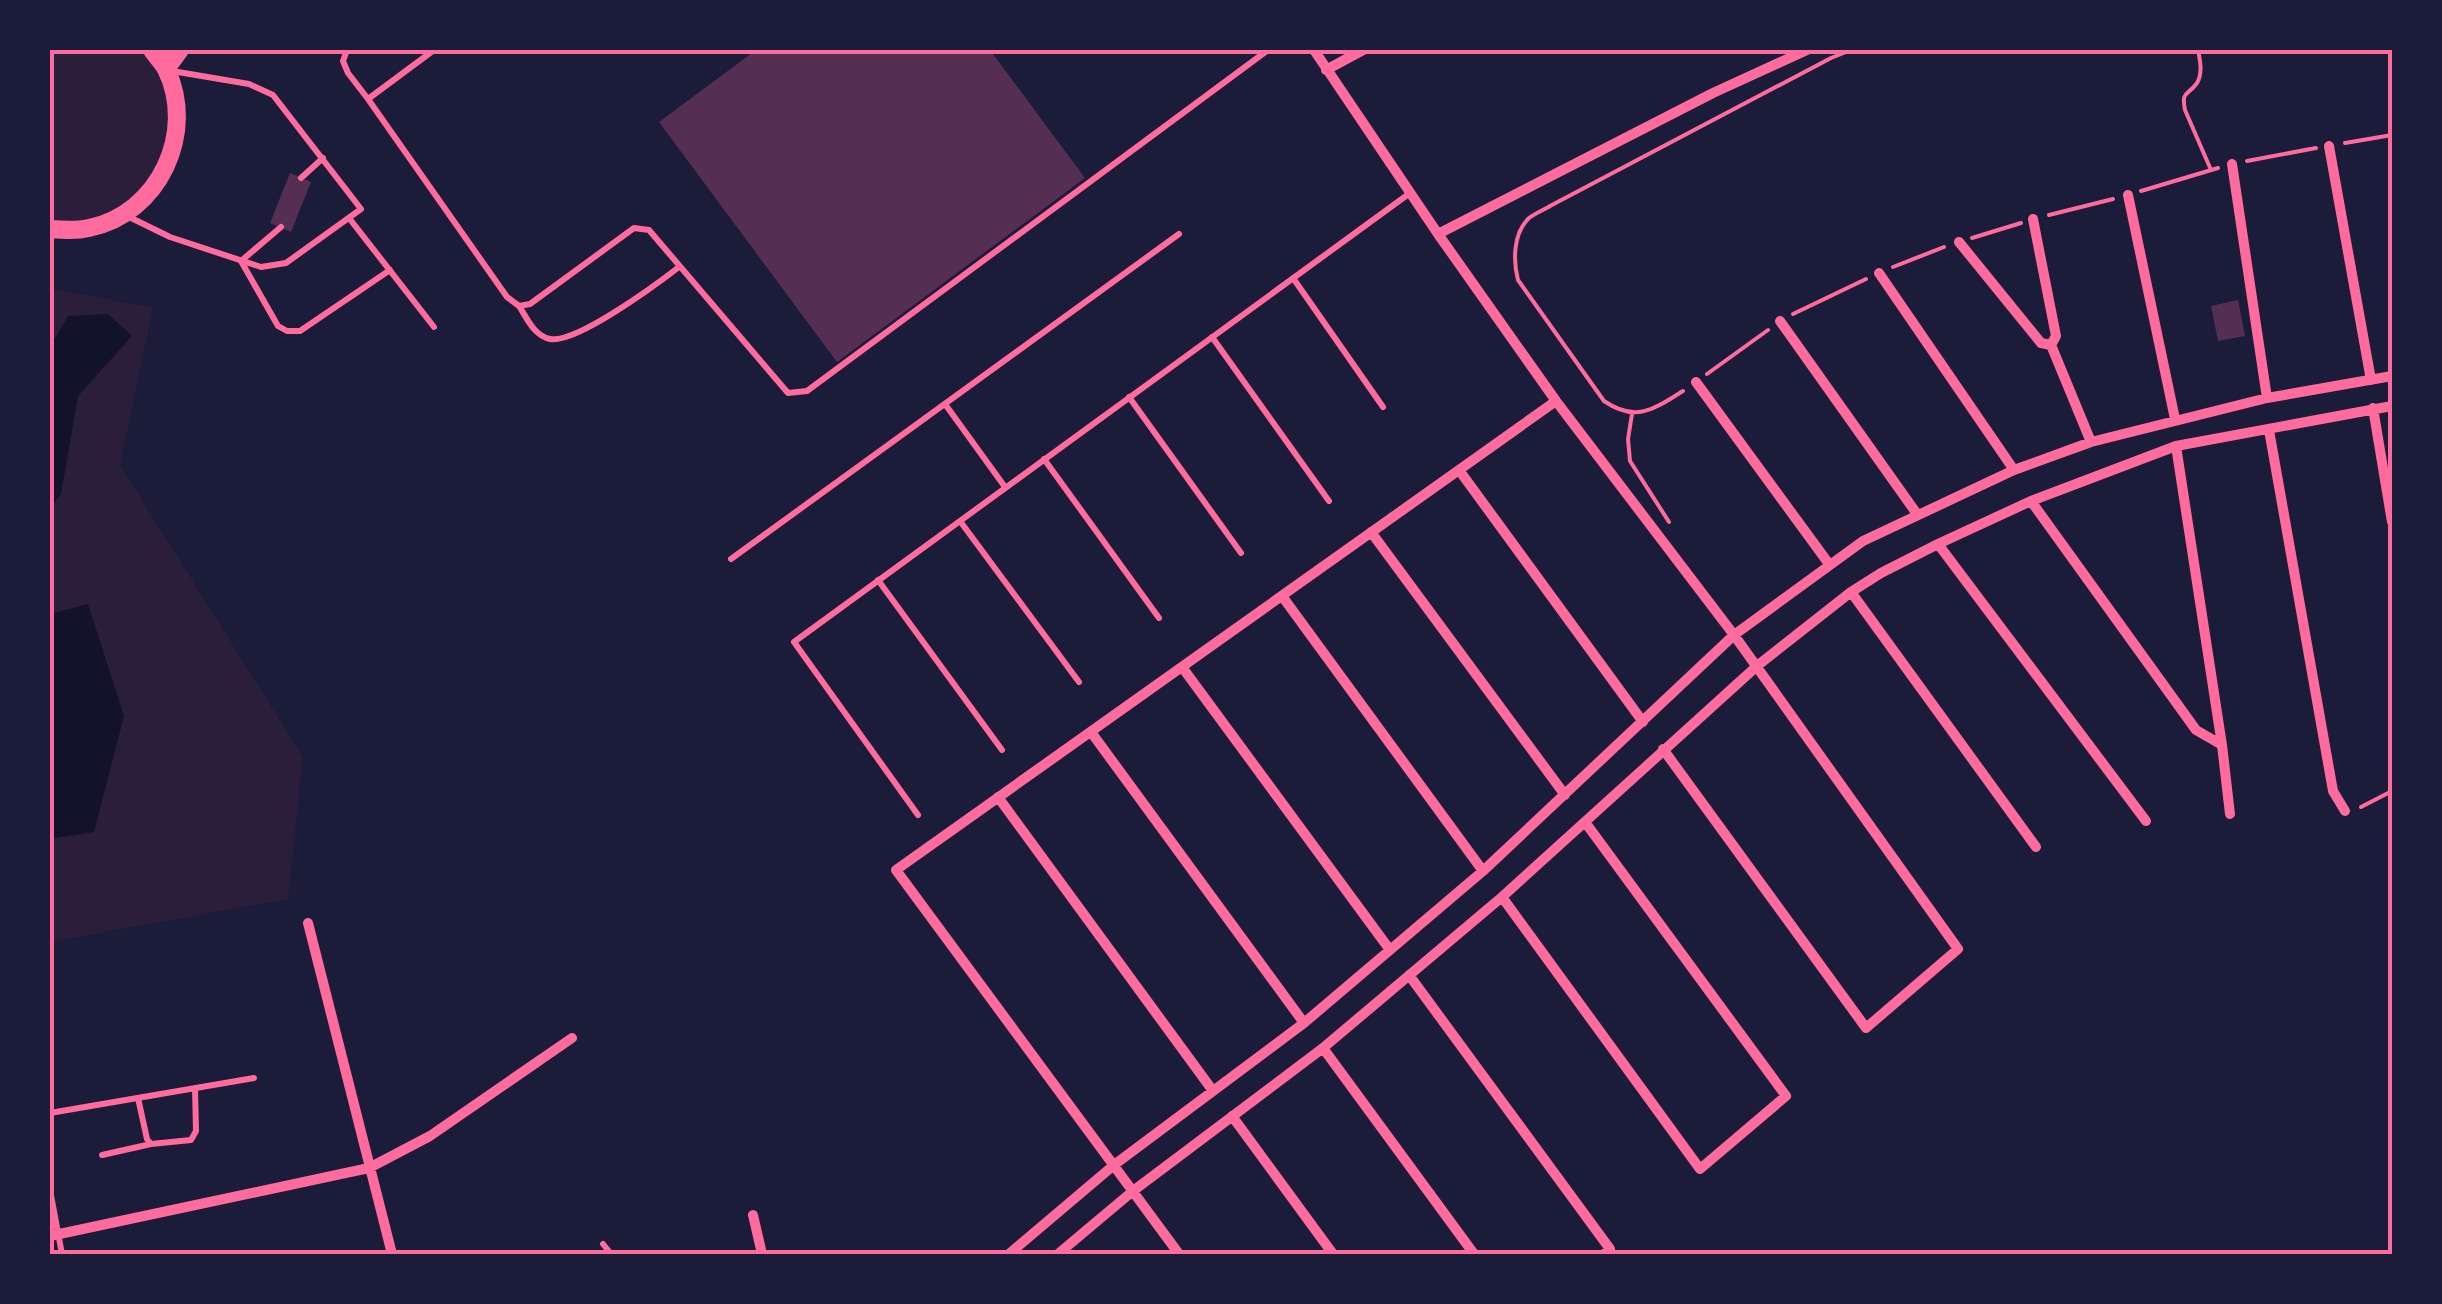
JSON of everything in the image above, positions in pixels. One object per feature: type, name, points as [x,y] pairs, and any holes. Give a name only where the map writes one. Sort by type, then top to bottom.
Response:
[{"type":"main road","points":[[50,229],[88,228],[124,214],[150,193],[167,166],[177,134],[176,101],[166,70],[152,50]]},
{"type":"main road","points":[[166,70],[180,50]]},
{"type":"street","points":[[1314,50],[1556,401],[1757,666],[1958,949],[1866,1028],[1663,750]]},
{"type":"street","points":[[1326,70],[1363,50]]},
{"type":"street","points":[[1438,234],[1712,93],[1807,50]]},
{"type":"street","points":[[2329,146],[2371,380]]},
{"type":"street","points":[[2232,164],[2267,398]]},
{"type":"street","points":[[2128,195],[2175,419]]},
{"type":"street","points":[[2033,219],[2056,336],[2051,345]]},
{"type":"street","points":[[1959,242],[2041,344],[2051,345]]},
{"type":"street","points":[[1879,272],[2014,470]]},
{"type":"street","points":[[1780,321],[1916,514]]},
{"type":"street","points":[[2051,345],[2091,442]]},
{"type":"street","points":[[1009,1254],[1114,1166],[1304,1023],[1483,871],[1734,635],[1863,542],[2014,470],[2091,442],[2267,398],[2392,376]]},
{"type":"street","points":[[1696,382],[1829,564]]},
{"type":"street","points":[[1179,1254],[896,870],[1556,401]]},
{"type":"street","points":[[1058,1254],[1132,1191],[1323,1048],[1502,897],[1757,666],[1850,592],[1938,544],[2031,502],[2176,446],[2392,406]]},
{"type":"street","points":[[2374,408],[2392,522]]},
{"type":"street","points":[[2269,430],[2333,791],[2346,811]]},
{"type":"street","points":[[2176,446],[2230,814]]},
{"type":"street","points":[[1459,470],[1643,722]]},
{"type":"street","points":[[2031,502],[2196,730],[2222,745]]},
{"type":"street","points":[[1371,532],[1565,795]]},
{"type":"street","points":[[1938,544],[2146,821]]},
{"type":"street","points":[[1850,592],[2036,847]]},
{"type":"street","points":[[1282,596],[1483,871]]},
{"type":"street","points":[[1182,667],[1390,950]]},
{"type":"street","points":[[1091,732],[1304,1023]]},
{"type":"street","points":[[998,797],[1214,1091]]},
{"type":"street","points":[[1502,897],[1700,1169],[1786,1096],[1584,822]]},
{"type":"street","points":[[308,923],[392,1254]]},
{"type":"street","points":[[1409,976],[1610,1249],[1604,1254]]},
{"type":"street","points":[[54,1236],[369,1168],[430,1136],[572,1038]]},
{"type":"street","points":[[1323,1048],[1474,1254]]},
{"type":"street","points":[[1232,1116],[1333,1254]]},
{"type":"street","points":[[753,1216],[762,1254]]},
{"type":"lane","points":[[347,50],[342,62],[348,73],[507,298],[519,306],[538,334],[554,340],[596,323],[678,267]]},
{"type":"lane","points":[[368,98],[434,50]]},
{"type":"lane","points":[[519,306],[530,304],[634,228],[648,230],[788,393],[806,391],[1268,50]]},
{"type":"lane","points":[[124,214],[170,237],[260,267],[286,263],[362,209],[273,96],[248,84],[166,70]]},
{"type":"lane","points":[[301,178],[323,158]]},
{"type":"lane","points":[[918,815],[794,642],[1410,193]]},
{"type":"lane","points":[[349,218],[434,327]]},
{"type":"lane","points":[[240,261],[281,228]]},
{"type":"lane","points":[[731,558],[1179,234]]},
{"type":"lane","points":[[240,261],[278,326],[287,331],[300,331],[390,270]]},
{"type":"lane","points":[[1293,278],[1383,408]]},
{"type":"lane","points":[[1212,337],[1329,501]]},
{"type":"lane","points":[[1129,398],[1242,553]]},
{"type":"lane","points":[[945,404],[1005,488]]},
{"type":"lane","points":[[1044,459],[1159,618]]},
{"type":"lane","points":[[960,520],[1079,682]]},
{"type":"lane","points":[[878,580],[1002,750]]},
{"type":"lane","points":[[50,1114],[254,1078]]},
{"type":"lane","points":[[102,1155],[191,1140],[196,1131],[195,1088]]},
{"type":"lane","points":[[138,1098],[151,1144]]},
{"type":"lane","points":[[50,1190],[54,1236],[62,1254]]},
{"type":"lane","points":[[603,1244],[611,1254]]},
{"type":"path","points":[[1675,530],[1630,461],[1632,414],[1604,401],[1518,280],[1514,262],[1520,230],[1530,217],[1550,206],[1851,50]]},
{"type":"path","points":[[2198,50],[2199,81],[2185,93],[2184,110],[2211,170]]},
{"type":"path","points":[[2329,146],[2392,135]]},
{"type":"path","points":[[2346,811],[2392,791]]},
{"type":"shaded area","points":[[50,50],[152,50],[176,101],[167,166],[124,215],[50,229]]},
{"type":"shaded area","points":[[50,289],[153,307],[120,465],[303,757],[288,899],[50,942]]},
{"type":"shaded area","points":[[108,314],[132,336],[78,396],[61,494],[50,509],[50,347],[68,316]]},
{"type":"shaded area","points":[[88,604],[124,716],[94,832],[50,839],[50,614]]},
{"type":"building","points":[[756,50],[990,50],[1085,178],[837,362],[659,122]]},
{"type":"building","points":[[290,173],[311,182],[291,232],[270,223]]},
{"type":"building","points":[[2238,300],[2245,336],[2218,341],[2211,306]]}]
